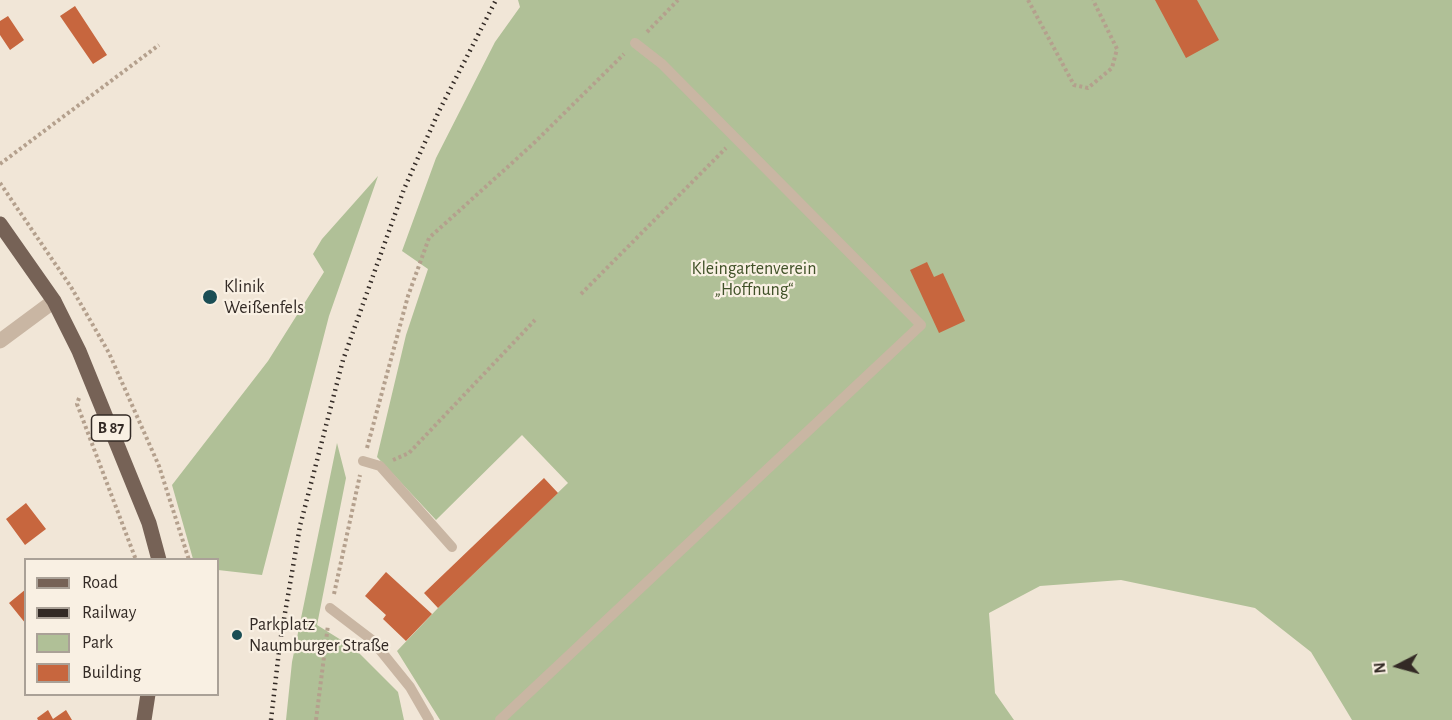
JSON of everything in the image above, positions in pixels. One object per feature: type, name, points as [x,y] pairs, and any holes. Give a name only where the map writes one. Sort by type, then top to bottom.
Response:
[{"type":"main road","name":"B 87","points":[[0,224],[54,301],[88,374],[149,523],[158,558]]},
{"type":"main road","points":[[144,720],[148,696]]},
{"type":"street","points":[[0,341],[54,301]]},
{"type":"lane","points":[[500,720],[921,325],[662,64],[635,43]]},
{"type":"lane","points":[[363,461],[381,466],[452,547]]},
{"type":"lane","points":[[330,608],[372,640],[410,687],[429,720]]},
{"type":"path","points":[[316,720],[330,608],[363,461],[408,296],[429,238],[533,144],[678,0]]},
{"type":"path","points":[[1028,0],[1074,85],[1088,88],[1112,68],[1117,49],[1093,0]]},
{"type":"path","points":[[0,164],[159,45]]},
{"type":"path","points":[[581,294],[735,139]]},
{"type":"path","points":[[381,466],[409,453],[535,321]]},
{"type":"path","points":[[88,374],[77,404],[135,558]]},
{"type":"green space","name":"Kleingartenverein „Hoffnung“","points":[[518,0],[1452,0],[1452,720],[1352,720],[1311,652],[1255,608],[1121,580],[1040,586],[989,613],[995,693],[1014,720],[440,720],[397,651],[438,608],[568,483],[522,435],[436,520],[377,457],[406,335],[428,269],[402,251],[436,158],[495,42],[520,7]]},
{"type":"green space","points":[[378,176],[329,316],[262,575],[219,570],[219,558],[193,558],[172,485],[268,361],[324,272],[313,254],[322,239]]},
{"type":"green space","points":[[337,443],[346,478],[317,625],[354,648],[398,692],[404,720],[286,720],[292,662]]},
{"type":"building","points":[[1155,0],[1197,0],[1219,40],[1186,58]]},
{"type":"building","points":[[75,6],[107,55],[93,64],[60,16]]},
{"type":"building","points":[[8,16],[24,40],[10,50],[0,35],[0,21]]},
{"type":"building","points":[[927,262],[934,277],[943,273],[965,321],[939,333],[910,270]]},
{"type":"building","points":[[544,478],[558,493],[438,608],[424,593]]},
{"type":"building","points":[[26,503],[46,529],[25,545],[6,519]]},
{"type":"building","points":[[386,572],[432,614],[406,641],[383,619],[386,615],[365,596]]},
{"type":"building","points":[[24,591],[24,622],[9,603]]},
{"type":"building","points":[[48,710],[53,719],[66,710],[72,720],[38,720],[37,718]]},
{"type":"railway","points":[[271,720],[280,642],[300,526],[343,360],[404,189],[439,111],[496,0]]},
{"type":"place","name":"Klinik Weißenfels","points":[[210,297]]},
{"type":"place","name":"Parkplatz Naumburger Straße","points":[[237,635]]}]
